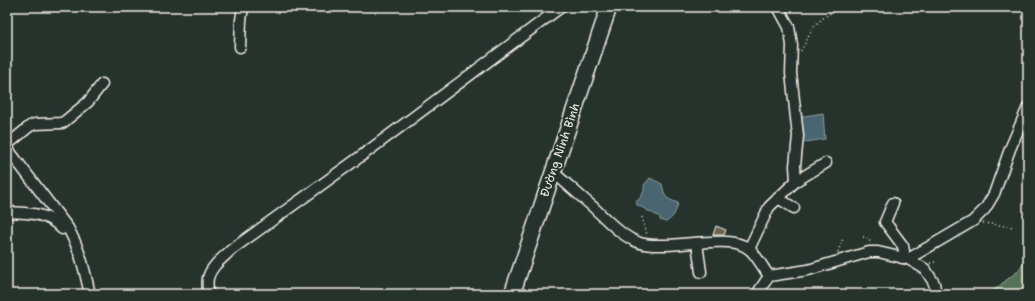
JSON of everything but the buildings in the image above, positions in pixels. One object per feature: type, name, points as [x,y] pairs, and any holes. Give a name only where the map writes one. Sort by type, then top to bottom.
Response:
[{"type":"highway","name":"Đường Ninh Bình","points":[[512,294],[609,7]]},
{"type":"street","points":[[240,47],[241,20],[244,7]]},
{"type":"street","points":[[208,294],[208,278],[212,270],[231,250],[371,150],[561,7]]},
{"type":"street","points":[[778,7],[789,27],[792,45],[791,73],[798,136],[795,166],[796,181]]},
{"type":"street","points":[[7,145],[30,126],[35,124],[62,123],[88,102],[102,84]]},
{"type":"street","points":[[905,258],[978,216],[984,209],[994,194],[1010,149],[1028,107]]},
{"type":"street","points":[[7,148],[68,228],[76,242],[82,258],[90,294]]},
{"type":"street","points":[[749,249],[764,214],[769,207],[796,181],[826,162]]},
{"type":"street","points":[[553,172],[630,239],[649,244],[720,242],[739,244],[749,249],[769,276]]},
{"type":"street","points":[[778,198],[794,208]]},
{"type":"street","points":[[893,203],[886,222],[904,248],[905,258]]},
{"type":"street","points":[[7,212],[44,216],[55,221],[65,232],[73,248],[83,283],[84,294]]},
{"type":"street","points":[[697,243],[702,272]]},
{"type":"street","points":[[757,294],[769,276],[808,270],[873,251],[905,258],[925,269],[934,283],[936,294]]},
{"type":"path","points":[[800,53],[814,26],[840,7]]},
{"type":"path","points":[[978,216],[982,223],[1013,227]]},
{"type":"path","points":[[642,217],[649,244]]},
{"type":"path","points":[[838,261],[838,252],[843,238]]},
{"type":"green space","points":[[1028,256],[1028,294],[989,294],[1018,271]]},
{"type":"water","points":[[823,113],[825,139],[799,143],[798,117]]},
{"type":"water","points":[[650,178],[662,184],[666,197],[678,203],[674,214],[666,222],[660,220],[660,217],[637,205],[636,202],[643,194],[644,185]]}]
